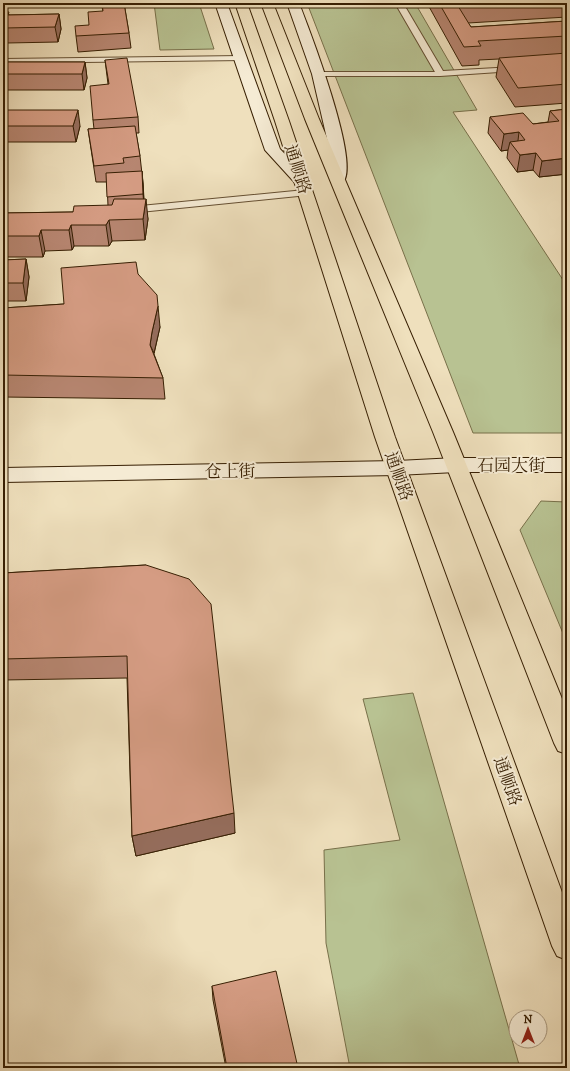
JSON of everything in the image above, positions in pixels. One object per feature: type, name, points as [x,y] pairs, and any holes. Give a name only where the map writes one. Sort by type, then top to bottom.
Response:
[{"type":"main road","name":"通顺路","points":[[241,3],[304,187],[385,437],[567,946]]},
{"type":"main road","name":"通顺路","points":[[267,3],[312,119],[338,178],[456,465],[567,743]]},
{"type":"street","points":[[221,3],[273,150],[304,187]]},
{"type":"street","points":[[293,3],[319,74],[339,156],[338,178]]},
{"type":"street","name":"石园大街","points":[[456,465],[567,465]]},
{"type":"street","name":"仓上街","points":[[3,476],[397,468],[456,465]]},
{"type":"lane","points":[[399,3],[440,74]]},
{"type":"lane","points":[[3,61],[241,58]]},
{"type":"lane","points":[[319,74],[440,74],[519,69]]},
{"type":"lane","points":[[119,212],[304,187]]},
{"type":"green space","points":[[154,3],[199,3],[214,49],[160,50]]},
{"type":"green space","points":[[307,3],[415,3],[477,110],[453,112],[567,286],[567,433],[473,433]]},
{"type":"green space","points":[[541,501],[567,502],[567,643],[520,530]]},
{"type":"green space","points":[[413,693],[508,1026],[508,1049],[515,1049],[520,1068],[350,1068],[326,943],[324,850],[400,840],[363,699]]},
{"type":"building","points":[[102,3],[124,3],[129,33],[76,36],[75,26],[89,25],[88,12],[103,11]]},
{"type":"building","points":[[439,3],[503,3],[458,6],[471,27],[567,21],[567,36],[478,41],[481,46],[464,47]]},
{"type":"building","points":[[3,12],[9,12],[8,15],[59,14],[55,27],[4,28],[5,24],[3,24]]},
{"type":"building","points":[[567,53],[567,84],[518,88],[499,58]]},
{"type":"building","points":[[127,58],[138,117],[93,120],[90,86],[109,84],[105,60]]},
{"type":"building","points":[[3,62],[85,62],[82,74],[3,74]]},
{"type":"building","points":[[567,109],[567,158],[542,161],[536,153],[520,155],[510,142],[525,140],[519,132],[504,134],[490,117],[523,113],[533,124],[559,121],[550,111]]},
{"type":"building","points":[[3,110],[78,110],[73,126],[3,126]]},
{"type":"building","points":[[135,126],[140,156],[123,158],[124,163],[94,166],[88,129]]},
{"type":"building","points":[[142,171],[143,194],[107,197],[106,173]]},
{"type":"building","points":[[114,199],[146,199],[143,219],[109,220],[106,225],[71,225],[69,230],[41,230],[39,236],[3,236],[3,213],[73,212],[74,206],[112,205]]},
{"type":"building","points":[[26,259],[23,283],[3,283],[3,260]]},
{"type":"building","points":[[136,262],[138,274],[157,295],[158,306],[150,345],[163,378],[3,375],[3,308],[64,304],[61,268]]},
{"type":"building","points":[[146,565],[189,579],[211,604],[234,813],[132,836],[127,656],[3,659],[3,573]]},
{"type":"building","points":[[276,971],[298,1068],[227,1068],[212,986]]}]
